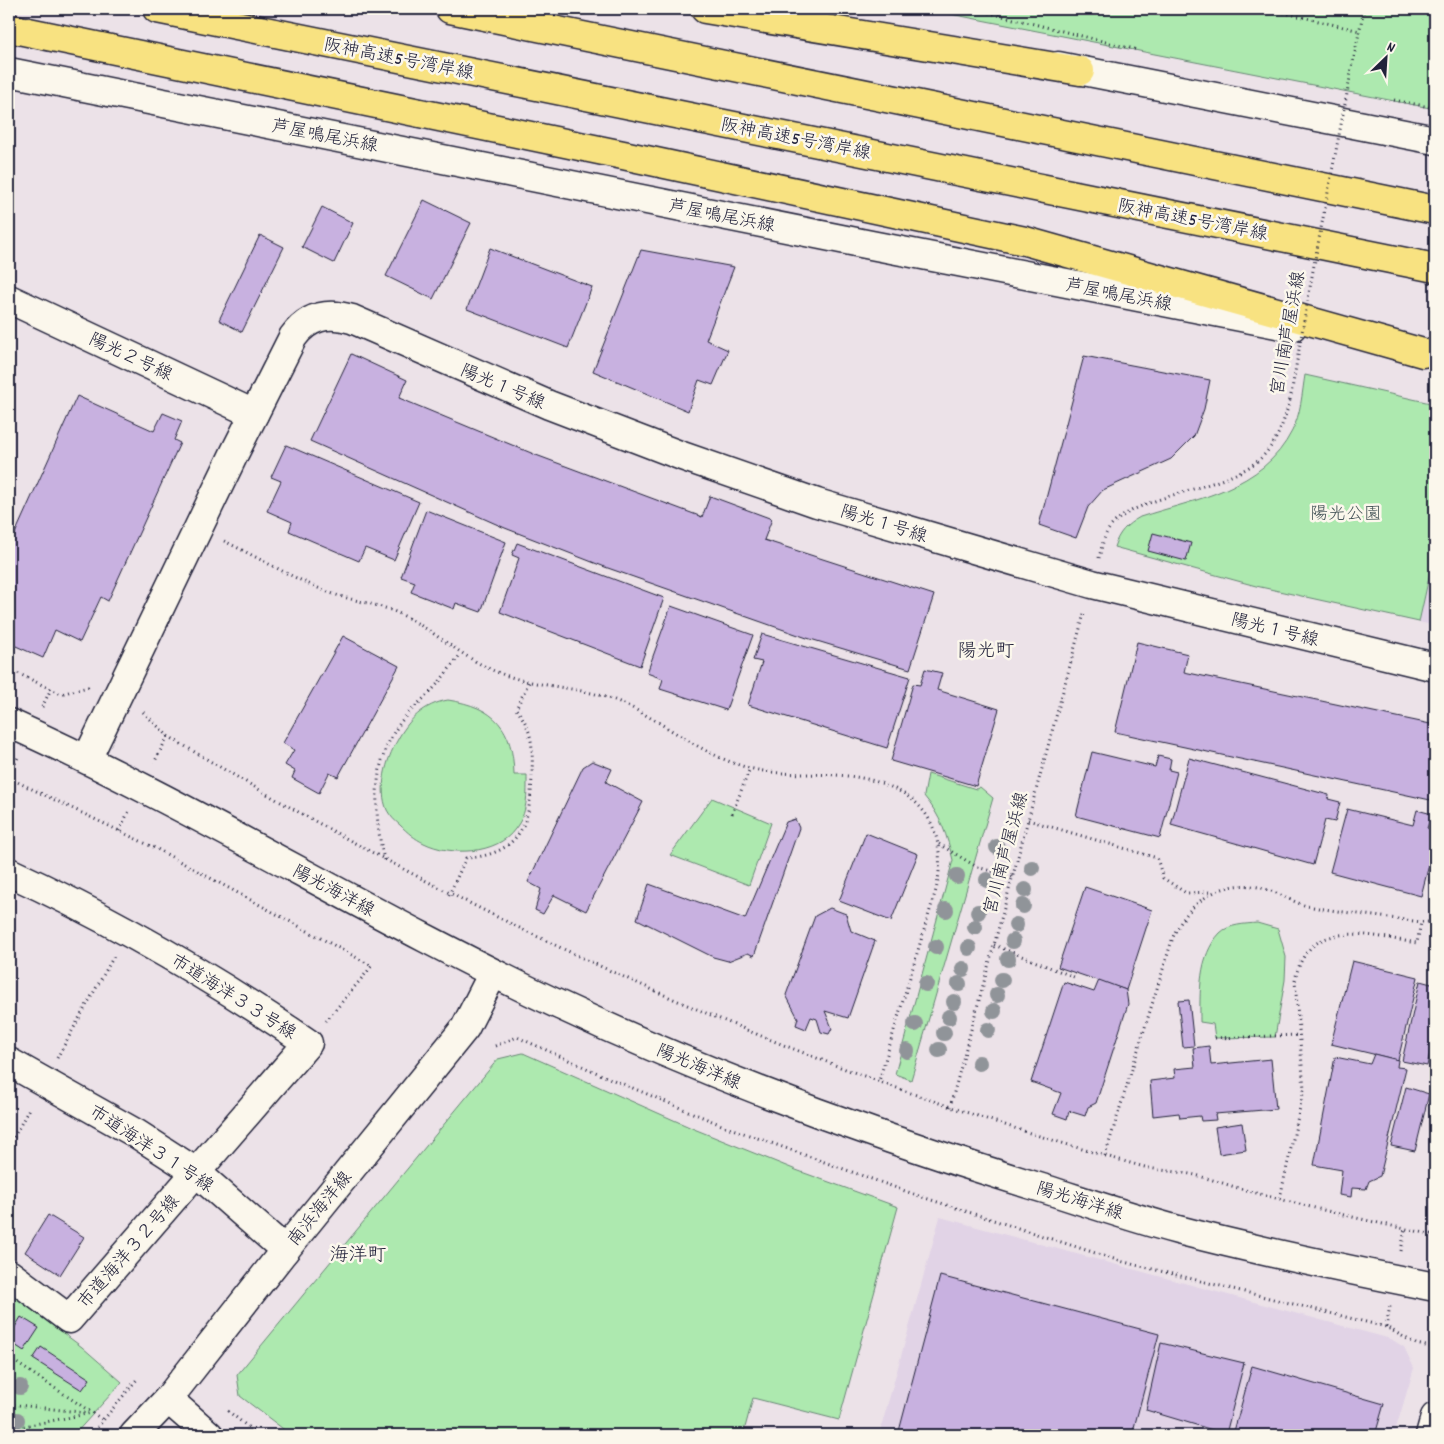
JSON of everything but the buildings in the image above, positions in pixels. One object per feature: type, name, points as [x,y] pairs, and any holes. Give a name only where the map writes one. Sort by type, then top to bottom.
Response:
[{"type":"highway","name":"阪神高速5号湾岸線","points":[[157,9],[1435,268]]},
{"type":"highway","points":[[450,9],[1435,210]]},
{"type":"highway","points":[[705,9],[1080,70]]},
{"type":"highway","points":[[9,28],[1025,241],[1429,354]]},
{"type":"street","points":[[782,9],[1435,140]]},
{"type":"street","name":"芦屋鳴尾浜線","points":[[9,72],[871,246],[1429,354]]},
{"type":"street","name":"陽光２号線","points":[[9,300],[254,414]]},
{"type":"street","name":"陽光１号線","points":[[87,759],[254,414],[298,330],[311,320],[327,315],[352,319],[548,405],[690,460],[817,503],[1092,584],[1435,666]]},
{"type":"street","name":"陽光海洋線","points":[[9,723],[142,786],[282,863],[494,973],[649,1045],[755,1090],[934,1155],[1176,1230],[1321,1264],[1435,1287]]},
{"type":"street","name":"市道海洋３３号線","points":[[9,872],[127,932],[228,991],[308,1043],[196,1172]]},
{"type":"street","name":"南浜海洋線","points":[[134,1435],[168,1399],[285,1250],[465,1028],[494,973]]},
{"type":"street","name":"市道海洋３１号線","points":[[9,1062],[129,1129],[196,1172],[285,1250]]},
{"type":"street","name":"市道海洋３２号線","points":[[9,1274],[69,1319],[196,1172]]},
{"type":"street","points":[[168,1399],[209,1435]]},
{"type":"street","points":[[1430,1435],[1435,1417]]},
{"type":"path","points":[[974,9],[1140,51]]},
{"type":"path","points":[[1268,9],[1360,31]]},
{"type":"path","name":"宮川南芦屋浜線","points":[[1099,559],[1107,532],[1125,514],[1240,473],[1262,457],[1280,432],[1290,400],[1314,265],[1364,9]]},
{"type":"path","points":[[1340,91],[1350,92]]},
{"type":"path","points":[[1388,99],[1435,108]]},
{"type":"path","points":[[226,531],[221,540],[323,590],[397,612],[426,628],[461,654],[501,673],[529,682],[587,692],[615,700],[641,713],[699,748],[750,768],[780,772],[838,774],[876,781],[900,792],[920,807],[934,828],[938,844],[939,878],[879,1081]]},
{"type":"path","name":"宮川南芦屋浜線","points":[[950,1107],[1086,608],[1076,607]]},
{"type":"path","points":[[384,860],[377,825],[378,774],[383,755],[398,725],[425,698],[461,654]]},
{"type":"path","points":[[9,670],[61,694],[88,687]]},
{"type":"path","points":[[449,895],[466,858],[484,857],[500,850],[514,839],[528,817],[532,800],[533,745],[527,724],[516,709],[529,682]]},
{"type":"path","points":[[144,704],[143,714],[168,736],[260,792],[449,895],[577,957],[676,1001],[950,1107],[1105,1156],[1146,1168],[1193,1175],[1435,1235]]},
{"type":"path","points":[[120,831],[168,736]]},
{"type":"path","points":[[732,814],[750,768]]},
{"type":"path","points":[[9,778],[120,831],[263,905],[372,966],[308,1043]]},
{"type":"path","points":[[1028,820],[1157,858],[1163,878],[1186,894],[1214,892]]},
{"type":"path","points":[[938,844],[977,867],[1013,877]]},
{"type":"path","points":[[1105,1156],[1173,937],[1184,914],[1203,898],[1226,888],[1251,886],[1263,888],[1304,905],[1421,922],[1435,922]]},
{"type":"path","points":[[1280,1198],[1304,1089],[1295,981],[1297,969],[1311,948],[1333,935],[1346,933],[1417,943],[1421,922]]},
{"type":"path","points":[[9,1146],[127,932]]},
{"type":"path","points":[[994,945],[1074,977]]},
{"type":"path","points":[[495,1046],[517,1036],[717,1123],[879,1183],[1120,1261],[1386,1327],[1416,1344],[1435,1348]]},
{"type":"path","points":[[1215,1038],[1300,1036]]},
{"type":"path","points":[[9,1358],[103,1420]]},
{"type":"path","points":[[91,1435],[138,1378]]},
{"type":"path","points":[[9,1404],[93,1413]]},
{"type":"path","points":[[224,1408],[258,1435]]},
{"type":"path","points":[[9,1429],[93,1413]]},
{"type":"shaded area","points":[[1435,550],[1435,626],[1419,622]]},
{"type":"shaded area","points":[[940,1217],[1391,1339],[1404,1347],[1414,1368],[1394,1435],[879,1435]]},
{"type":"green space","points":[[925,9],[1435,9],[1435,109]]},
{"type":"green space","name":"陽光公園","points":[[1305,375],[1435,404],[1435,550],[1419,622],[1256,586],[1114,547],[1124,529],[1140,517],[1226,489],[1246,479],[1264,466],[1279,451],[1292,431],[1301,403]]},
{"type":"green space","points":[[448,700],[478,708],[498,722],[510,744],[514,775],[527,775],[525,810],[515,829],[507,838],[497,844],[472,851],[447,850],[424,843],[411,835],[394,820],[384,802],[384,775],[401,733],[424,709]]},
{"type":"green space","points":[[928,774],[976,789],[980,787],[993,798],[911,1080],[895,1074],[953,860],[943,826],[924,796]]},
{"type":"green space","points":[[712,798],[771,823],[749,885],[670,855]]},
{"type":"green space","points":[[1257,923],[1278,929],[1286,957],[1285,980],[1275,1037],[1215,1038],[1213,1024],[1200,1022],[1202,975],[1208,953],[1213,942],[1224,930],[1238,925]]},
{"type":"green space","points":[[523,1053],[694,1129],[796,1170],[898,1207],[839,1420],[753,1398],[743,1435],[291,1435],[240,1396],[237,1375],[498,1059]]},
{"type":"green space","points":[[9,1293],[82,1347],[122,1382],[74,1435],[9,1435]]},
{"type":"district","name":"陽光町","points":[[986,649]]},
{"type":"district","name":"海洋町","points":[[358,1253]]}]
